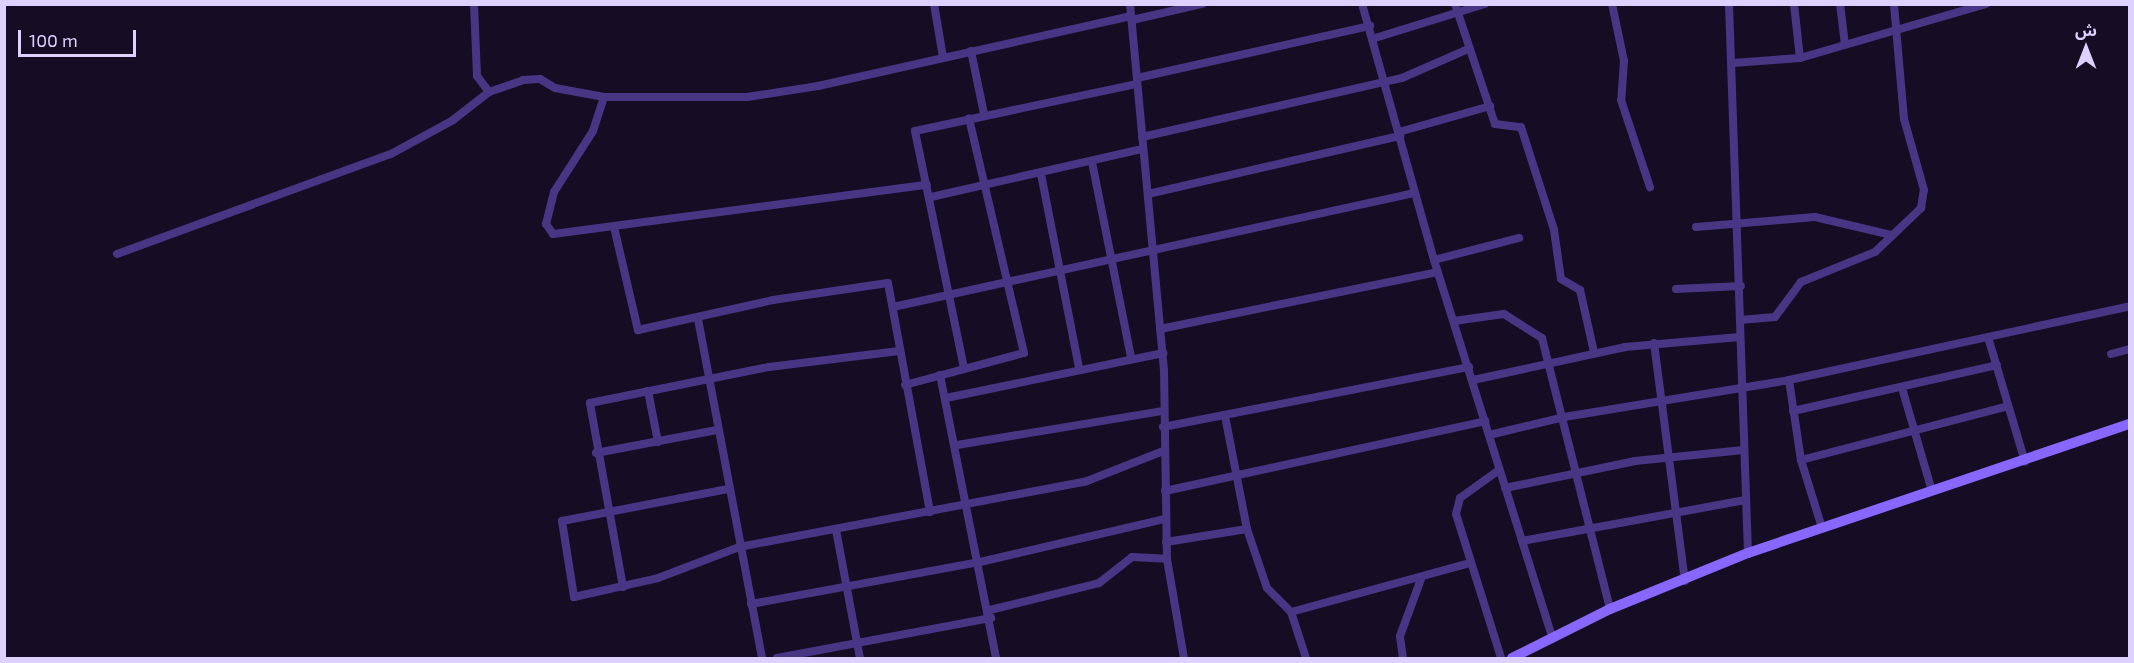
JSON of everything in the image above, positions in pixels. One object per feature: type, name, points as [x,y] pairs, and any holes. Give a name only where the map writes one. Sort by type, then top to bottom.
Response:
[{"type":"street","points":[[474,4],[477,76],[489,92]]},
{"type":"street","points":[[934,4],[943,57]]},
{"type":"street","points":[[1130,4],[1155,249],[1163,353],[1162,427],[1167,559],[1184,658]]},
{"type":"street","points":[[117,254],[391,154],[453,120],[489,92],[540,79],[555,88],[604,97],[747,97],[1202,4]]},
{"type":"street","points":[[1362,4],[1375,38],[1414,193],[1437,272],[1469,367],[1553,639]]},
{"type":"street","points":[[1455,4],[1468,49],[1498,127],[1521,127],[1554,230],[1561,279],[1580,290],[1594,352]]},
{"type":"street","points":[[1375,38],[1458,15],[1485,4]]},
{"type":"street","points":[[1612,4],[1624,61],[1621,100],[1650,188]]},
{"type":"street","points":[[1728,4],[1733,63],[1739,223],[1743,450],[1748,553]]},
{"type":"street","points":[[1794,4],[1800,58]]},
{"type":"street","points":[[1840,4],[1845,45]]},
{"type":"street","points":[[1740,320],[1775,317],[1801,282],[1870,255],[1921,208],[1924,194],[1904,118],[1894,4]]},
{"type":"street","points":[[1953,4],[1954,14]]},
{"type":"street","points":[[1733,63],[1800,58],[1986,4]]},
{"type":"street","points":[[964,368],[931,197],[915,131],[1370,26]]},
{"type":"street","points":[[1142,137],[1385,82],[1468,49]]},
{"type":"street","points":[[970,51],[984,114]]},
{"type":"street","points":[[604,97],[592,131],[554,192],[546,224],[547,230],[561,235],[927,184]]},
{"type":"street","points":[[1148,194],[1399,134],[1490,106]]},
{"type":"street","points":[[905,385],[964,368],[1023,356],[969,118]]},
{"type":"street","points":[[931,197],[986,188],[1143,149]]},
{"type":"street","points":[[1092,162],[1131,358]]},
{"type":"street","points":[[1041,174],[1079,367]]},
{"type":"street","points":[[893,306],[1059,267],[1155,249],[1414,193]]},
{"type":"street","points":[[1696,227],[1822,218],[1892,235]]},
{"type":"street","points":[[614,227],[635,327],[698,319],[887,283],[930,512]]},
{"type":"street","points":[[1434,260],[1519,238]]},
{"type":"street","points":[[1160,329],[1437,272]]},
{"type":"street","points":[[1676,289],[1741,286]]},
{"type":"street","points":[[1489,435],[1564,417],[1789,380],[2130,306]]},
{"type":"street","points":[[1454,321],[1509,315],[1542,338],[1550,361],[1610,609]]},
{"type":"street","points":[[698,319],[738,547],[762,658]]},
{"type":"street","points":[[1473,380],[1594,352],[1654,343],[1740,337]]},
{"type":"street","points":[[1989,337],[2025,462]]},
{"type":"street","points":[[1654,343],[1685,581]]},
{"type":"street","points":[[2111,354],[2130,349]]},
{"type":"street","points":[[623,587],[587,407],[707,378],[900,351]]},
{"type":"street","points":[[946,398],[1079,367],[1163,353]]},
{"type":"street","points":[[1793,411],[1996,365]]},
{"type":"street","points":[[1162,427],[1469,367]]},
{"type":"street","points":[[940,375],[969,505],[996,658]]},
{"type":"street","points":[[1789,380],[1801,460],[1822,528]]},
{"type":"street","points":[[1902,388],[1932,491]]},
{"type":"street","points":[[648,391],[658,442]]},
{"type":"street","points":[[1801,460],[2008,406]]},
{"type":"street","points":[[957,446],[1162,411]]},
{"type":"street","points":[[1225,416],[1247,529],[1267,588],[1291,612],[1306,658]]},
{"type":"street","points":[[1165,491],[1485,421]]},
{"type":"street","points":[[1512,658],[1610,609],[1685,581],[1748,553],[2025,462],[2129,425]]},
{"type":"street","points":[[596,453],[717,430]]},
{"type":"street","points":[[1505,488],[1670,457],[1743,450]]},
{"type":"street","points":[[728,489],[562,521],[574,597],[623,587],[738,547],[1087,481],[1163,451]]},
{"type":"street","points":[[1499,470],[1469,490],[1456,507],[1470,563],[1501,658]]},
{"type":"street","points":[[1522,542],[1745,500]]},
{"type":"street","points":[[751,604],[980,562],[1165,519]]},
{"type":"street","points":[[1166,542],[1247,529]]},
{"type":"street","points":[[836,530],[860,658]]},
{"type":"street","points":[[777,658],[990,614],[1099,583],[1132,557],[1167,559]]},
{"type":"street","points":[[1291,612],[1421,579],[1470,563]]},
{"type":"street","points":[[1403,658],[1400,636],[1421,579]]}]
